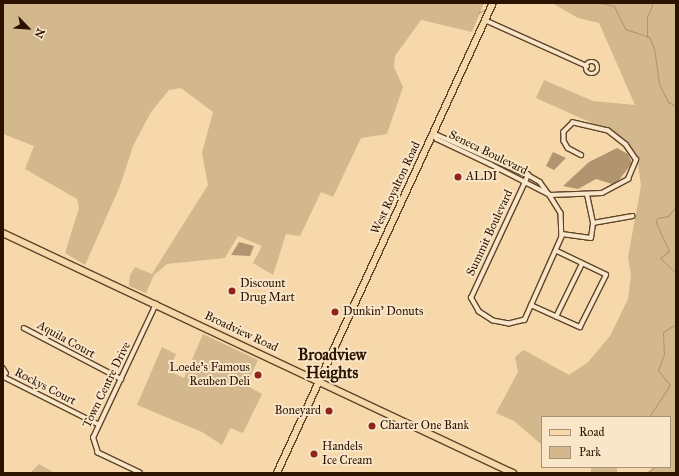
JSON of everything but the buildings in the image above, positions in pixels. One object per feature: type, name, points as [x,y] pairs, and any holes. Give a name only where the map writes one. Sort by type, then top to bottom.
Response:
[{"type":"main road","name":"West Royalton Road","points":[[278,473],[493,3]]},
{"type":"main road","name":"Broadview Road","points":[[3,233],[513,473]]},
{"type":"street","points":[[485,20],[587,66]]},
{"type":"street","points":[[550,195],[587,195],[602,193],[628,179],[636,160],[626,145],[608,131],[572,123],[564,132],[564,141],[568,148],[581,155]]},
{"type":"street","name":"Seneca Boulevard","points":[[433,133],[528,175],[540,182],[562,213],[562,234],[556,251],[525,320]]},
{"type":"street","name":"Seneca Boulevard","points":[[433,133],[437,139],[550,195]]},
{"type":"street","name":"Summit Boulevard","points":[[525,320],[509,324],[493,321],[479,312],[471,298],[528,175]]},
{"type":"street","points":[[562,234],[591,238],[593,223],[587,195]]},
{"type":"street","points":[[593,223],[632,216]]},
{"type":"street","points":[[531,305],[580,327],[606,275],[556,251]]},
{"type":"street","points":[[556,317],[582,264]]},
{"type":"street","name":"Town Centre Drive","points":[[140,473],[97,452],[92,440],[98,424],[156,304]]},
{"type":"street","name":"Aquila Court","points":[[24,328],[121,379]]},
{"type":"street","name":"Rockys Court","points":[[3,368],[4,378],[98,424]]},
{"type":"green space","points":[[3,3],[484,3],[472,32],[421,20],[395,56],[394,67],[403,87],[387,134],[361,138],[333,197],[321,192],[300,236],[286,234],[273,275],[253,263],[262,246],[238,236],[225,258],[167,264],[154,275],[146,293],[129,286],[130,275],[135,267],[152,274],[208,185],[202,153],[213,112],[181,88],[169,90],[151,112],[133,146],[120,186],[85,265],[65,253],[79,208],[77,199],[25,169],[34,146],[3,134]]},
{"type":"green space","points":[[552,3],[676,3],[676,473],[647,473],[653,468],[671,468],[671,416],[541,416],[541,444],[514,421],[496,413],[518,372],[515,357],[524,350],[569,375],[588,362],[610,336],[628,299],[631,275],[628,257],[641,186],[637,156],[614,133],[536,98],[544,80],[593,101],[635,105],[599,23],[578,18]]},
{"type":"green space","points":[[203,334],[258,360],[246,385],[262,394],[243,433],[230,428],[222,445],[202,432],[137,405],[162,347],[176,354],[169,371],[184,378]]},
{"type":"green space","points":[[39,464],[55,473],[30,473]]},
{"type":"green space","points":[[591,468],[617,468],[617,473],[591,473]]},
{"type":"shaded area","points":[[617,148],[628,154],[632,163],[619,180],[612,184],[596,179],[578,189],[563,186],[589,162]]},
{"type":"shaded area","points":[[553,152],[566,158],[554,170],[546,166]]},
{"type":"shaded area","points":[[239,242],[254,246],[250,256],[231,255]]},
{"type":"waterway","points":[[601,3],[614,6],[625,29],[649,37],[654,48],[659,84],[668,102],[676,106]]},
{"type":"waterway","points":[[647,37],[647,17],[653,3]]},
{"type":"waterway","points":[[478,13],[484,10]]},
{"type":"waterway","points":[[676,206],[668,216],[657,218],[656,223],[669,251],[660,258],[676,273]]},
{"type":"waterway","points":[[650,416],[670,385],[658,370],[664,354],[663,332],[676,324]]},
{"type":"waterway","points":[[647,473],[653,468]]},
{"type":"place","name":"ALDI","points":[[458,177]]},
{"type":"place","name":"Discount Drug Mart","points":[[232,291]]},
{"type":"place","name":"Dunkin' Donuts","points":[[335,312]]},
{"type":"place","name":"Loede's Famous Reuben Deli","points":[[258,375]]},
{"type":"place","name":"Boneyard","points":[[329,411]]},
{"type":"place","name":"Charter One Bank","points":[[372,426]]},
{"type":"place","name":"Handels Ice Cream","points":[[314,454]]},
{"type":"district","name":"Broadview Heights","points":[[332,364]]}]
